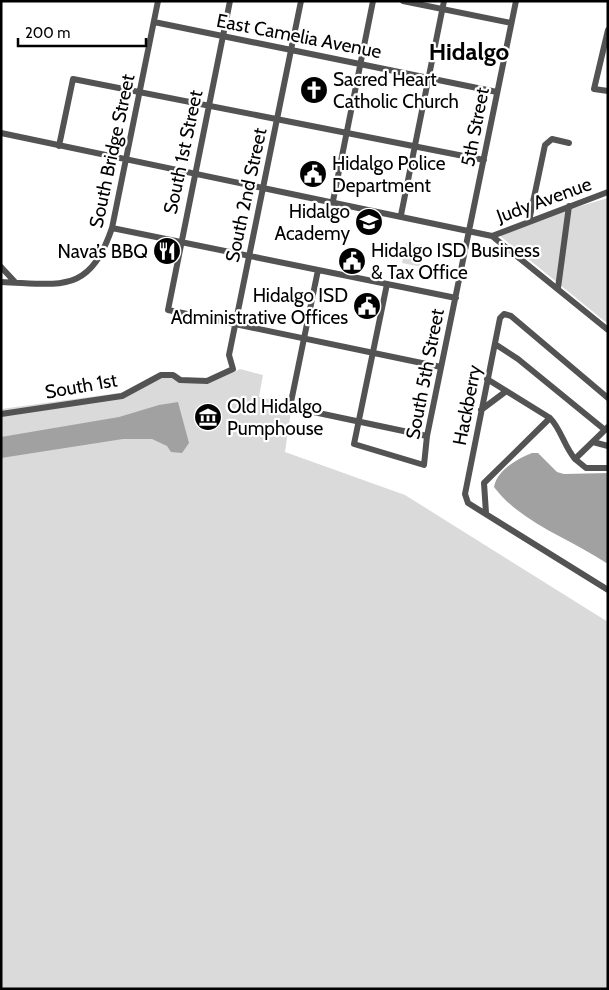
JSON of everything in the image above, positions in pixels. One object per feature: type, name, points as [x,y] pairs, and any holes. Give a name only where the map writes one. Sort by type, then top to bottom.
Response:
[{"type":"street","name":"South Bridge Street","points":[[1,282],[57,284],[80,278],[97,262],[112,228],[158,1]]},
{"type":"street","name":"South 1st Street","points":[[230,1],[180,242],[168,310],[235,324]]},
{"type":"street","name":"South 2nd Street","points":[[161,375],[173,374],[180,380],[208,381],[233,369],[229,357],[235,324],[301,1]]},
{"type":"street","points":[[333,201],[373,1]]},
{"type":"street","points":[[402,1],[511,23]]},
{"type":"street","points":[[401,216],[444,1]]},
{"type":"street","name":"5th Street","points":[[470,230],[516,1]]},
{"type":"street","name":"East Camelia Avenue","points":[[154,22],[497,92]]},
{"type":"street","points":[[607,30],[594,89],[608,92]]},
{"type":"street","points":[[59,146],[72,79],[208,104],[484,160]]},
{"type":"street","points":[[1,133],[333,201],[492,236],[608,330]]},
{"type":"street","points":[[529,221],[545,145],[552,139],[569,143]]},
{"type":"street","name":"Judy Avenue","points":[[492,236],[608,192]]},
{"type":"street","points":[[558,288],[569,206]]},
{"type":"street","points":[[112,228],[456,298]]},
{"type":"street","name":"South 5th Street","points":[[358,421],[354,444],[424,465],[427,436],[470,230]]},
{"type":"street","points":[[1,267],[14,282]]},
{"type":"street","points":[[318,270],[290,406],[427,436]]},
{"type":"street","points":[[358,421],[387,284]]},
{"type":"street","name":"Hackberry","points":[[486,513],[468,503],[464,494],[500,318],[504,314],[511,316],[608,398]]},
{"type":"street","points":[[235,324],[441,367]]},
{"type":"street","points":[[495,344],[518,359],[606,429],[575,459]]},
{"type":"street","name":"South 1st","points":[[1,414],[122,396],[161,375]]},
{"type":"street","points":[[487,379],[505,392],[550,418],[555,423],[564,443],[575,459],[586,468],[608,468]]},
{"type":"street","points":[[482,410],[505,392]]},
{"type":"street","points":[[550,418],[484,484],[486,513],[608,590]]},
{"type":"street","points":[[593,442],[608,446]]},
{"type":"shaded area","points":[[608,198],[608,324],[499,235],[557,213]]},
{"type":"shaded area","points":[[406,243],[425,247],[422,267],[402,263]]},
{"type":"shaded area","points":[[240,369],[263,375],[259,397],[292,404],[285,452],[405,495],[608,622],[608,989],[1,989],[1,409],[126,392],[155,376],[176,373],[190,382],[208,384]]},
{"type":"shaded area","points":[[178,402],[189,443],[182,453],[171,452],[167,446],[152,439],[123,439],[1,458],[1,437],[119,417],[159,405]]},
{"type":"shaded area","points":[[532,453],[538,453],[557,472],[564,474],[608,473],[608,564],[532,521],[505,500],[494,487],[503,470],[520,458]]},
{"type":"place","name":"Sacred Heart Catholic Church","points":[[314,90]]},
{"type":"place","name":"Hidalgo Police Department","points":[[313,174]]},
{"type":"place","name":"Hidalgo Academy","points":[[369,222]]},
{"type":"place","name":"Nava’s BBQ","points":[[167,251]]},
{"type":"place","name":"Hidalgo ISD Business & Tax Office","points":[[352,261]]},
{"type":"place","name":"Hidalgo ISD Administrative Offices","points":[[367,306]]},
{"type":"place","name":"Old Hidalgo Pumphouse","points":[[208,417]]},
{"type":"district","name":"Hidalgo","points":[[469,51]]}]
